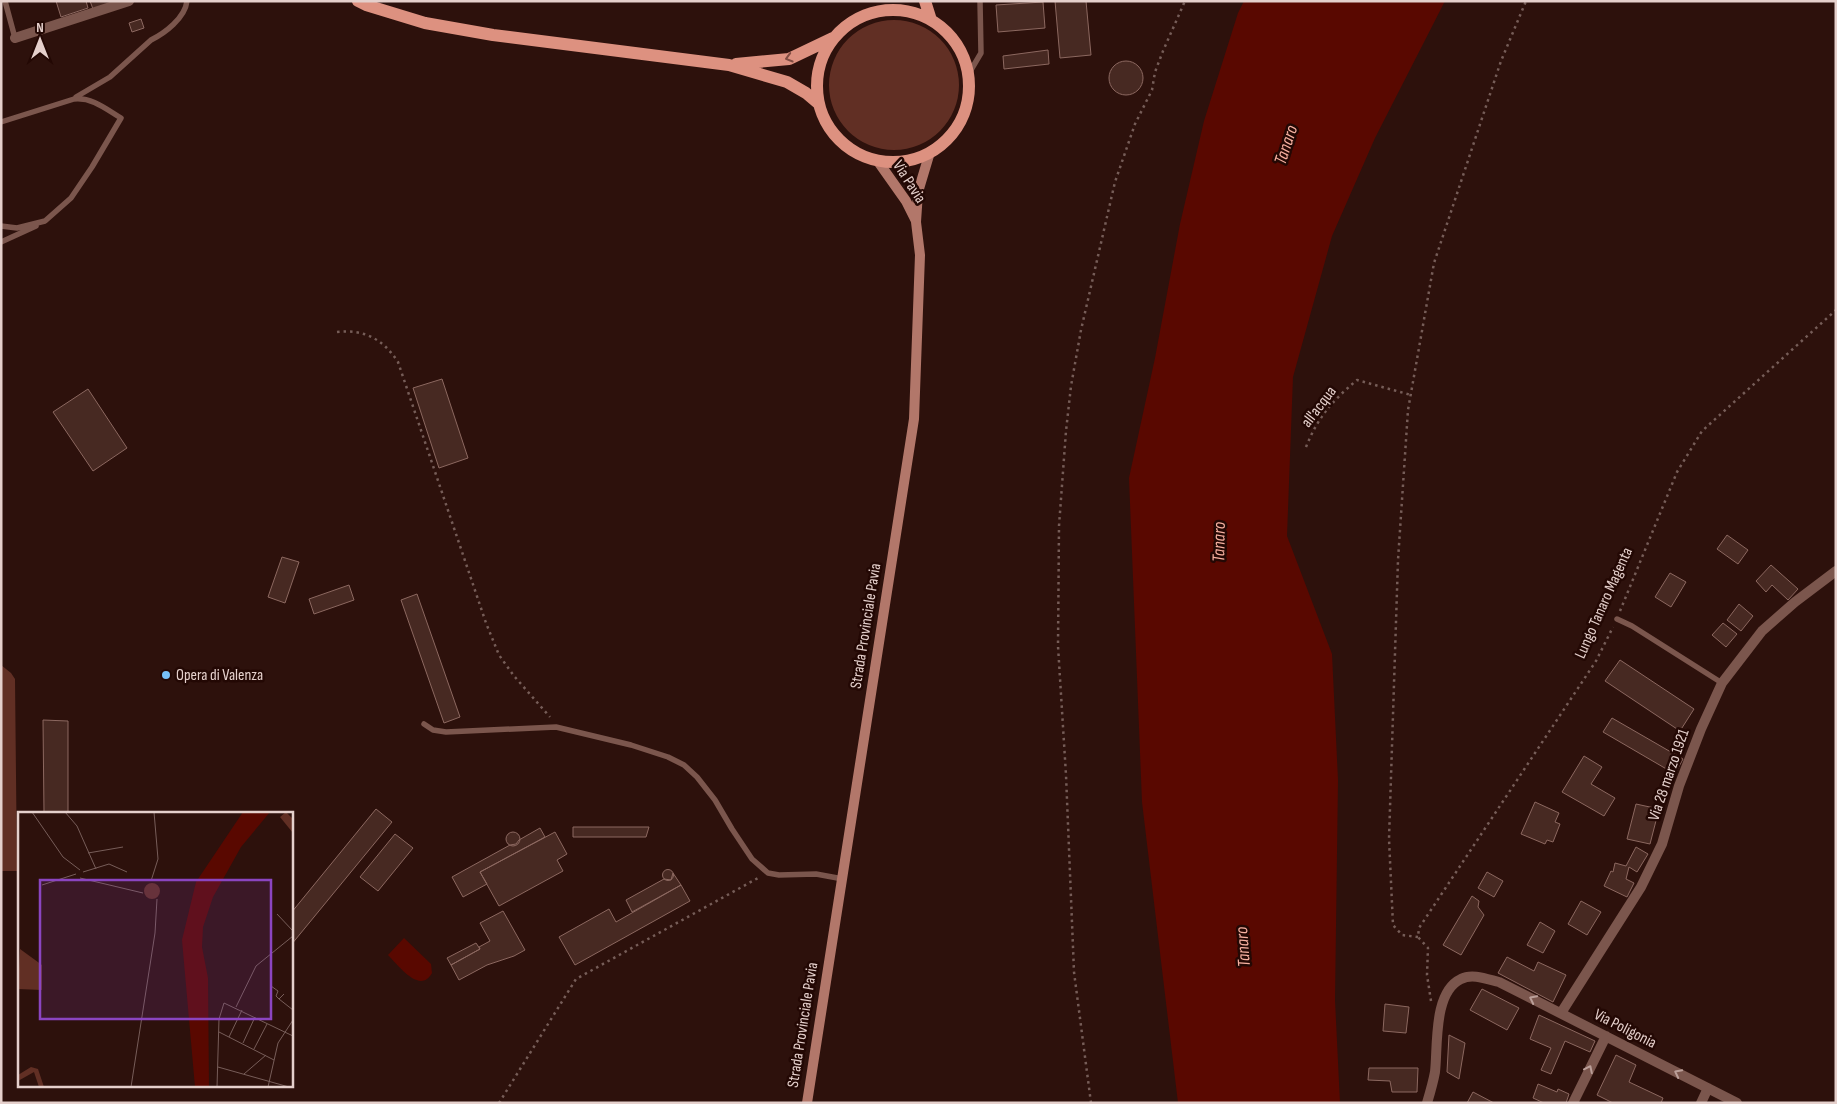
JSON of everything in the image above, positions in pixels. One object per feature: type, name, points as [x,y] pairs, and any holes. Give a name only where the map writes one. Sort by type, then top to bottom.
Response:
[{"type":"main road","points":[[358,1],[426,22],[493,35],[729,65],[787,82],[806,93],[819,104]]},
{"type":"main road","points":[[374,1],[393,12]]},
{"type":"main road","points":[[925,1],[931,20]]},
{"type":"main road","points":[[729,65],[789,60],[833,38],[848,24],[886,6],[908,11],[931,20],[949,34],[962,53],[968,74],[968,97],[962,119],[948,138],[930,152],[913,159],[895,162],[877,160],[857,153],[840,140],[826,123],[819,104],[817,81],[822,58],[833,38]]},
{"type":"main road","name":"Strada Provinciale Pavia","points":[[807,1103],[914,419],[920,255],[916,222],[918,192],[930,152]]},
{"type":"main road","name":"Via Pavia","points":[[877,160],[906,201],[916,222]]},
{"type":"street","points":[[15,38],[129,1]]},
{"type":"street","name":"Via 28 marzo 1921","points":[[1561,1013],[1641,887],[1662,844],[1679,786],[1701,729],[1722,683],[1762,631],[1836,570]]},
{"type":"street","name":"Via Poligonia","points":[[1440,1011],[1448,988],[1461,978],[1477,976],[1499,982],[1737,1103]]},
{"type":"street","points":[[1427,1103],[1435,1074],[1440,1011]]},
{"type":"street","points":[[1573,1103],[1606,1036]]},
{"type":"street","points":[[1702,1103],[1708,1088]]},
{"type":"lane","points":[[5,1],[15,38]]},
{"type":"lane","points":[[1,122],[74,99],[110,77],[151,40],[175,22],[186,7],[187,1]]},
{"type":"lane","points":[[968,74],[980,53],[980,1]]},
{"type":"lane","points":[[1,242],[45,221],[71,198],[121,118],[89,99],[74,99]]},
{"type":"lane","points":[[1,226],[17,228],[45,221]]},
{"type":"lane","points":[[1617,619],[1632,626],[1722,683]]},
{"type":"lane","points":[[555,722],[574,730],[652,751],[684,765],[697,777],[715,800],[752,859],[768,873],[779,875],[816,874],[843,880]]},
{"type":"lane","points":[[424,724],[433,730],[446,732],[549,727],[574,730]]},
{"type":"path","points":[[1091,1103],[1074,972],[1066,776],[1058,646],[1059,526],[1065,440],[1071,386],[1081,330],[1114,182],[1135,124],[1152,90],[1155,72],[1184,1]]},
{"type":"path","points":[[1440,1011],[1431,1001],[1427,975],[1428,948],[1418,937],[1402,935],[1393,925],[1389,839],[1398,560],[1408,410],[1434,263],[1501,61],[1526,1]]},
{"type":"path","name":"Lungo Tanaro Magenta","points":[[1418,937],[1423,919],[1596,661],[1617,619],[1677,472],[1702,431],[1836,310]]},
{"type":"path","points":[[337,332],[361,332],[373,336],[385,345],[398,362],[496,649],[514,676],[555,722]]},
{"type":"path","name":"all'acqua","points":[[1306,447],[1315,426],[1336,398],[1357,380],[1411,395]]},
{"type":"path","points":[[499,1103],[576,979],[750,883]]},
{"type":"shaded area","points":[[894,20],[907,21],[919,25],[940,39],[954,60],[958,72],[958,98],[954,110],[940,131],[919,145],[907,149],[894,150],[881,149],[869,145],[848,131],[834,110],[830,98],[829,85],[830,72],[834,60],[848,39],[869,25],[881,21]]},
{"type":"shaded area","points":[[1,665],[15,679],[17,871],[1,871]]},
{"type":"water","name":"Tanaro","points":[[1244,1],[1445,1],[1375,138],[1332,236],[1293,377],[1287,536],[1332,654],[1338,780],[1335,1000],[1340,1103],[1178,1103],[1142,802],[1129,478],[1155,358],[1180,224],[1204,121],[1238,13]]},
{"type":"water","points":[[404,938],[431,964],[432,973],[427,979],[415,980],[403,971],[388,955]]},
{"type":"building","points":[[56,1],[86,1],[88,8],[61,17]]},
{"type":"building","points":[[90,1],[117,1],[93,9]]},
{"type":"building","points":[[1055,1],[1086,1],[1091,55],[1060,58]]},
{"type":"building","points":[[1043,2],[1045,28],[998,32],[996,5]]},
{"type":"building","points":[[141,19],[144,28],[132,32],[129,23]]},
{"type":"building","points":[[1048,50],[1049,64],[1004,69],[1003,56]]},
{"type":"building","points":[[1126,61],[1133,62],[1138,66],[1142,71],[1142,85],[1138,90],[1133,94],[1126,95],[1119,94],[1114,90],[1110,85],[1109,78],[1110,71],[1114,66],[1119,62]]},
{"type":"building","points":[[442,379],[468,458],[439,468],[413,388]]},
{"type":"building","points":[[88,389],[127,448],[93,471],[53,412]]},
{"type":"building","points":[[1727,535],[1748,550],[1738,564],[1717,549]]},
{"type":"building","points":[[282,557],[299,562],[285,603],[268,597]]},
{"type":"building","points":[[1771,565],[1798,589],[1788,600],[1772,585],[1766,592],[1756,581]]},
{"type":"building","points":[[1670,573],[1686,582],[1671,607],[1655,597]]},
{"type":"building","points":[[349,585],[354,600],[314,614],[309,599]]},
{"type":"building","points":[[417,594],[460,717],[444,723],[401,600]]},
{"type":"building","points":[[1739,604],[1753,616],[1741,631],[1727,620]]},
{"type":"building","points":[[1723,623],[1737,634],[1726,647],[1712,635]]},
{"type":"building","points":[[1620,660],[1694,709],[1680,731],[1605,681]]},
{"type":"building","points":[[1612,718],[1683,759],[1675,774],[1603,732]]},
{"type":"building","points":[[43,720],[68,721],[68,812],[44,812]]},
{"type":"building","points":[[1584,756],[1602,767],[1591,784],[1615,798],[1604,816],[1562,792]]},
{"type":"building","points":[[1535,802],[1559,813],[1555,822],[1560,824],[1553,842],[1547,840],[1545,844],[1521,834]]},
{"type":"building","points":[[1636,804],[1659,809],[1650,844],[1627,839]]},
{"type":"building","points":[[376,809],[392,822],[292,944],[292,912]]},
{"type":"building","points":[[573,827],[649,827],[646,837],[573,837]]},
{"type":"building","points":[[540,828],[545,837],[480,872],[487,884],[463,897],[452,877],[510,845],[516,844],[519,840]]},
{"type":"building","points":[[513,832],[518,834],[520,839],[518,844],[513,846],[508,844],[506,839],[508,834]]},
{"type":"building","points":[[555,832],[567,854],[557,860],[563,871],[499,906],[480,872]]},
{"type":"building","points":[[395,834],[413,848],[378,891],[360,877]]},
{"type":"building","points":[[1636,847],[1648,854],[1637,872],[1629,867],[1626,879],[1634,883],[1627,897],[1604,886],[1611,871],[1613,872],[1615,863],[1626,866]]},
{"type":"building","points":[[668,869],[674,875],[668,881],[662,875]]},
{"type":"building","points":[[1487,872],[1503,881],[1494,897],[1478,888]]},
{"type":"building","points":[[673,873],[681,885],[632,912],[626,900],[664,879],[671,880]]},
{"type":"building","points":[[681,885],[690,901],[575,965],[559,937],[609,909],[616,922]]},
{"type":"building","points":[[1472,896],[1479,901],[1478,907],[1484,915],[1461,955],[1443,945]]},
{"type":"building","points":[[1581,901],[1601,912],[1587,935],[1568,924]]},
{"type":"building","points":[[503,911],[525,950],[514,956],[487,965],[459,980],[451,965],[480,949],[479,947],[490,941],[480,923]]},
{"type":"building","points":[[1540,922],[1555,931],[1543,953],[1527,945]]},
{"type":"building","points":[[476,943],[480,949],[451,965],[447,958]]},
{"type":"building","points":[[1507,957],[1534,971],[1538,962],[1566,975],[1553,1002],[1498,973]]},
{"type":"building","points":[[1482,989],[1519,1008],[1507,1030],[1470,1010]]},
{"type":"building","points":[[1385,1004],[1409,1007],[1406,1033],[1383,1031]]},
{"type":"building","points":[[1539,1015],[1595,1041],[1590,1052],[1565,1041],[1551,1074],[1541,1070],[1551,1048],[1530,1039]]},
{"type":"building","points":[[1449,1035],[1465,1043],[1459,1079],[1447,1072]]},
{"type":"building","points":[[1616,1055],[1636,1065],[1629,1082],[1663,1098],[1661,1103],[1613,1103],[1597,1095]]},
{"type":"building","points":[[1369,1068],[1418,1068],[1417,1092],[1392,1092],[1390,1081],[1368,1080]]},
{"type":"building","points":[[1538,1084],[1557,1092],[1558,1089],[1569,1094],[1566,1103],[1544,1103],[1533,1098]]},
{"type":"building","points":[[1473,1092],[1494,1103],[1467,1103]]},
{"type":"place","name":"Opera di Valenza","points":[[166,675]]}]
